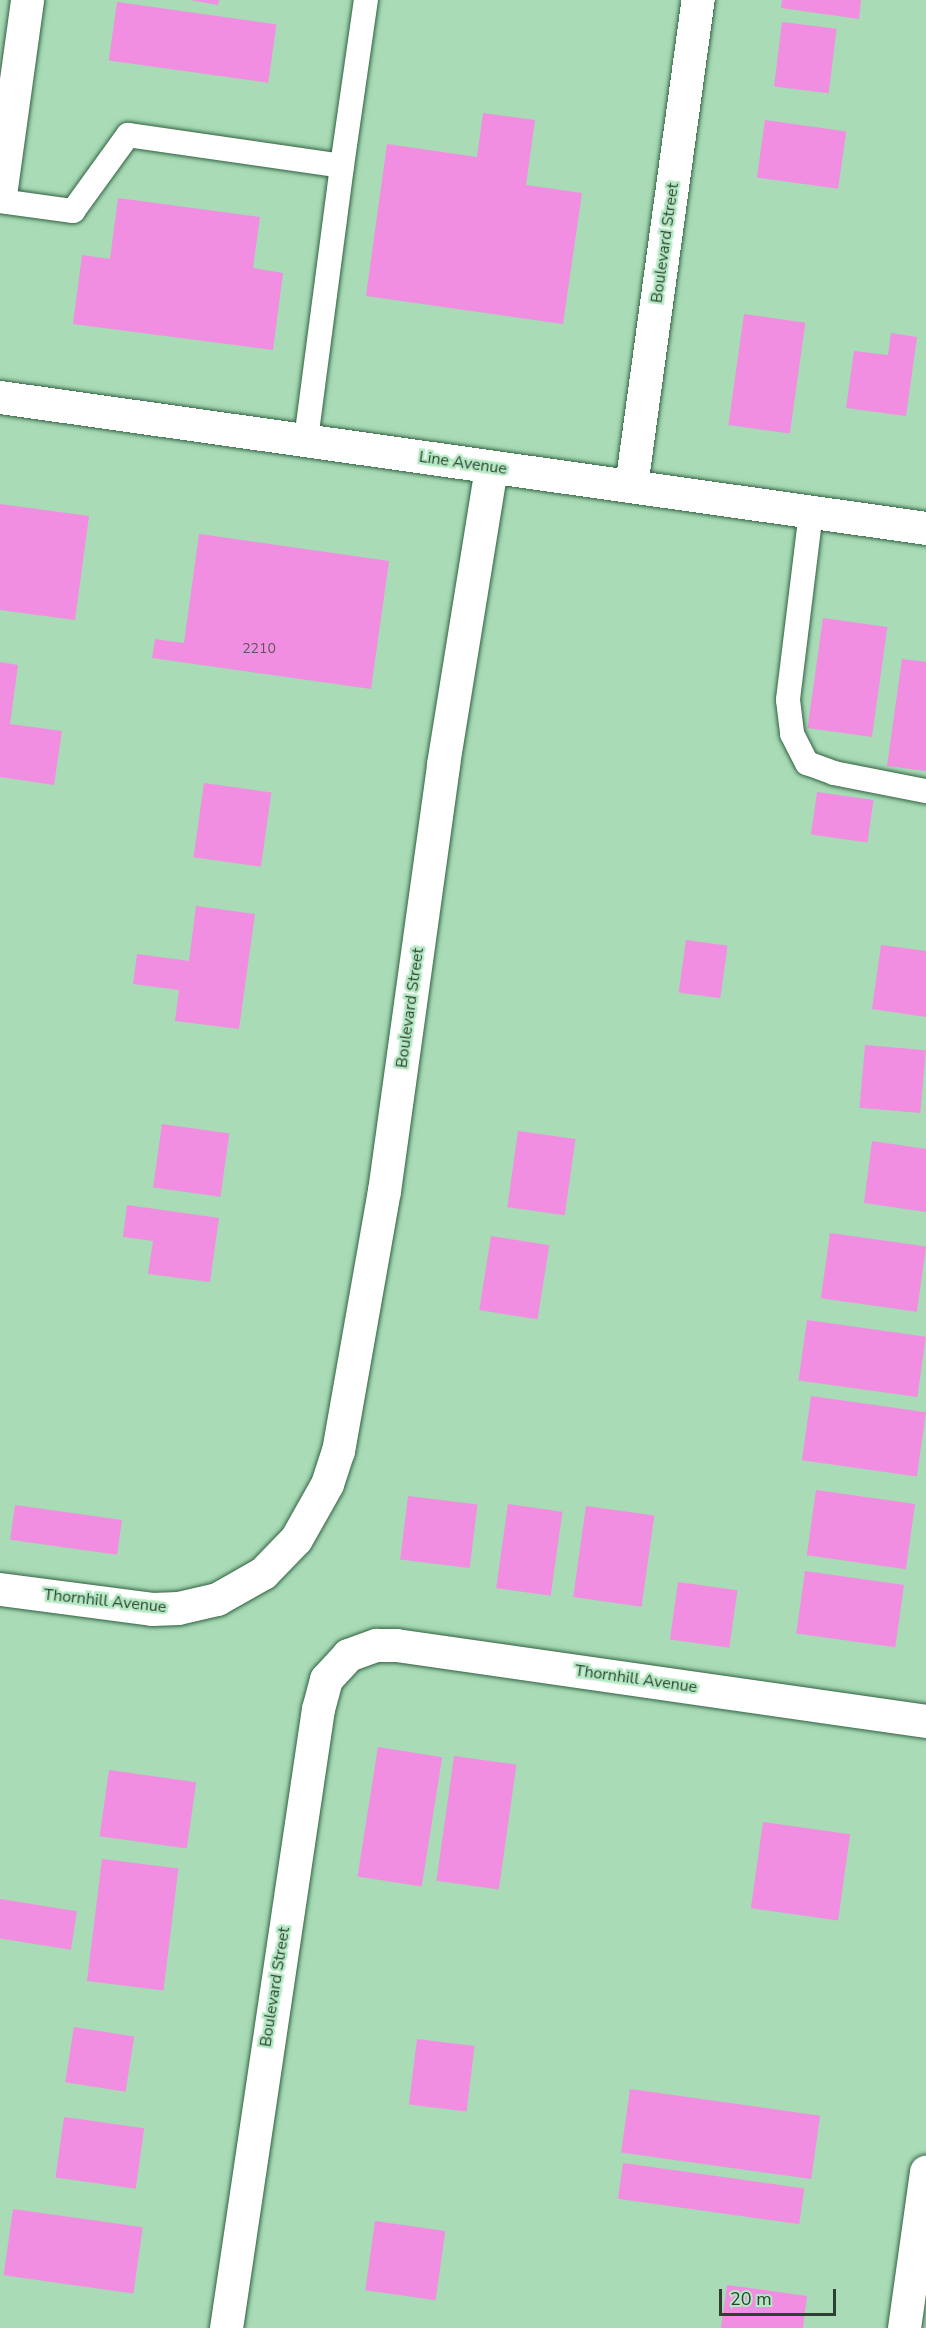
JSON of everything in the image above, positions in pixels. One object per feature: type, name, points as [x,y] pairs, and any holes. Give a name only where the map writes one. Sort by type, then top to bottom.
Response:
[{"type":"street","points":[[0,195],[27,0]]},
{"type":"street","name":"Boulevard Street","points":[[631,486],[698,0]]},
{"type":"street","name":"Line Avenue","points":[[0,397],[926,528]]},
{"type":"street","name":"Boulevard Street","points":[[296,1539],[327,1484],[338,1451],[384,1191],[443,764],[490,466]]},
{"type":"street","name":"Thornhill Avenue","points":[[0,1589],[152,1609],[178,1608],[241,1588],[263,1573],[296,1539]]},
{"type":"street","name":"Thornhill Avenue","points":[[348,1655],[376,1645],[396,1645],[926,1721]]},
{"type":"street","name":"Boulevard Street","points":[[226,2328],[318,1709],[326,1679],[348,1655]]},
{"type":"street","points":[[904,2328],[926,2172]]},
{"type":"lane","points":[[306,441],[366,0]]},
{"type":"lane","points":[[0,201],[73,211],[129,135],[342,166]]},
{"type":"lane","points":[[811,512],[788,700],[792,734],[807,763],[834,773],[926,791]]},
{"type":"building","points":[[190,0],[219,0],[218,5]]},
{"type":"building","points":[[782,0],[861,0],[859,19],[781,8]]},
{"type":"building","points":[[117,2],[276,24],[268,83],[109,60]]},
{"type":"building","points":[[782,22],[837,29],[829,93],[774,87]]},
{"type":"building","points":[[483,113],[535,120],[526,185],[582,193],[563,324],[366,296],[387,144],[477,157]]},
{"type":"building","points":[[765,120],[846,131],[838,189],[757,177]]},
{"type":"building","points":[[118,198],[260,217],[253,268],[283,273],[273,350],[73,324],[82,255],[110,259]]},
{"type":"building","points":[[744,314],[805,323],[790,434],[728,425]]},
{"type":"building","points":[[891,333],[917,337],[906,416],[846,408],[854,351],[888,355]]},
{"type":"building","points":[[0,504],[89,516],[75,620],[0,610]]},
{"type":"building","points":[[199,534],[389,561],[371,689],[152,658],[155,639],[184,643]]},
{"type":"building","points":[[823,618],[887,627],[872,737],[808,728]]},
{"type":"building","points":[[902,659],[926,662],[926,771],[887,766]]},
{"type":"building","points":[[0,662],[18,665],[10,724],[62,731],[54,785],[0,777]]},
{"type":"building","points":[[204,783],[271,792],[261,867],[194,857]]},
{"type":"building","points":[[817,792],[873,800],[867,843],[811,835]]},
{"type":"building","points":[[196,906],[255,914],[239,1029],[175,1021],[179,990],[133,984],[137,954],[189,961]]},
{"type":"building","points":[[686,940],[728,946],[720,998],[679,992]]},
{"type":"building","points":[[881,945],[926,951],[926,1017],[872,1009]]},
{"type":"building","points":[[865,1045],[926,1050],[920,1113],[860,1108]]},
{"type":"building","points":[[162,1124],[229,1133],[220,1197],[153,1187]]},
{"type":"building","points":[[518,1131],[575,1139],[565,1215],[507,1207]]},
{"type":"building","points":[[872,1141],[926,1149],[926,1212],[864,1203]]},
{"type":"building","points":[[127,1205],[219,1218],[210,1282],[148,1274],[153,1241],[123,1237]]},
{"type":"building","points":[[830,1233],[926,1246],[917,1312],[821,1298]]},
{"type":"building","points":[[491,1236],[549,1245],[538,1319],[479,1310]]},
{"type":"building","points":[[807,1320],[926,1337],[917,1397],[799,1380]]},
{"type":"building","points":[[811,1396],[926,1412],[917,1477],[802,1460]]},
{"type":"building","points":[[816,1490],[915,1504],[906,1569],[807,1555]]},
{"type":"building","points":[[408,1496],[477,1505],[470,1568],[400,1560]]},
{"type":"building","points":[[508,1504],[562,1512],[551,1596],[496,1588]]},
{"type":"building","points":[[15,1505],[122,1520],[117,1555],[10,1540]]},
{"type":"building","points":[[586,1506],[654,1516],[642,1607],[573,1597]]},
{"type":"building","points":[[805,1571],[904,1585],[895,1647],[796,1633]]},
{"type":"building","points":[[678,1582],[737,1590],[729,1648],[670,1639]]},
{"type":"building","points":[[378,1747],[442,1757],[422,1887],[358,1876]]},
{"type":"building","points":[[454,1756],[516,1765],[499,1890],[436,1881]]},
{"type":"building","points":[[109,1770],[196,1782],[187,1849],[100,1836]]},
{"type":"building","points":[[763,1822],[850,1834],[838,1920],[751,1908]]},
{"type":"building","points":[[102,1859],[178,1868],[163,1990],[87,1981]]},
{"type":"building","points":[[0,1899],[77,1911],[71,1950],[0,1938]]},
{"type":"building","points":[[74,2027],[134,2037],[125,2092],[65,2082]]},
{"type":"building","points":[[417,2039],[475,2046],[467,2112],[409,2105]]},
{"type":"building","points":[[630,2089],[820,2116],[811,2179],[621,2152]]},
{"type":"building","points":[[64,2117],[144,2128],[136,2189],[56,2177]]},
{"type":"building","points":[[623,2163],[804,2188],[799,2224],[618,2199]]},
{"type":"building","points":[[13,2209],[143,2227],[133,2294],[4,2275]]},
{"type":"building","points":[[375,2221],[445,2231],[436,2300],[365,2290]]},
{"type":"building","points":[[727,2285],[807,2296],[803,2328],[721,2328]]}]
